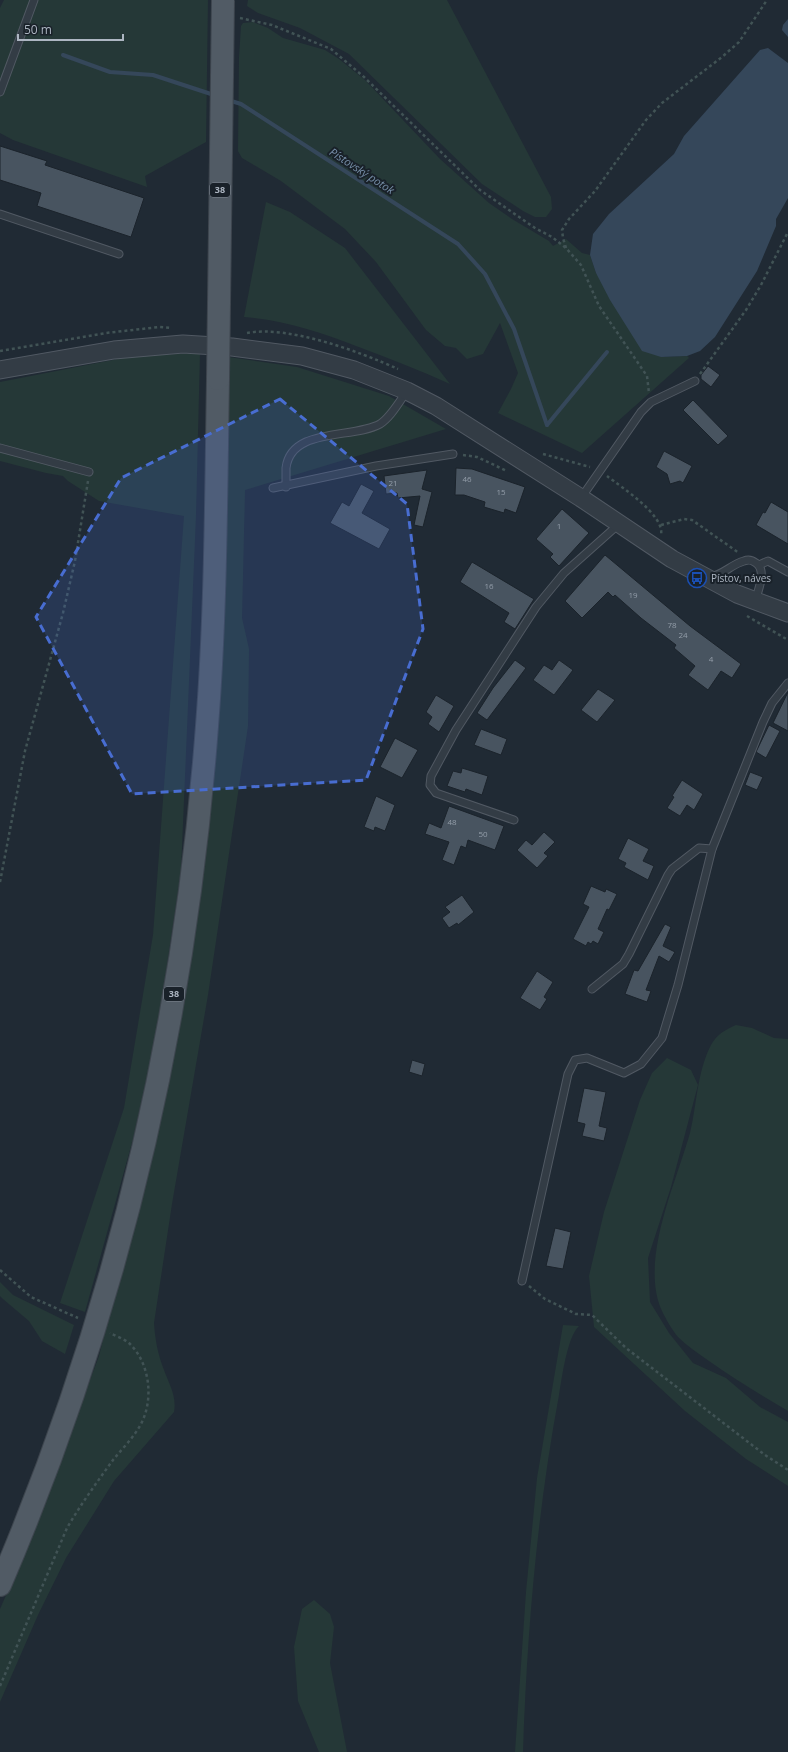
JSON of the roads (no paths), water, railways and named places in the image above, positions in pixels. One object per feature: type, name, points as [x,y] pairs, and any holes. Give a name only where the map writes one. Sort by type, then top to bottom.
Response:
[{"type":"main road","name":"38","points":[[0,1584],[54,1450],[88,1350],[124,1230],[146,1140],[166,1042],[183,942],[194,858],[207,725],[215,558],[222,0]]},
{"type":"street","points":[[0,370],[114,350],[183,344],[232,347],[302,356],[354,370],[407,391],[436,406],[658,549],[707,578],[755,601],[788,613]]},
{"type":"lane","points":[[0,92],[34,0]]},
{"type":"lane","points":[[0,214],[119,254]]},
{"type":"lane","points":[[581,498],[622,437],[651,402],[695,381]]},
{"type":"lane","points":[[286,487],[289,458],[298,446],[324,436],[366,429],[380,424],[391,414],[407,391]]},
{"type":"lane","points":[[0,448],[89,472]]},
{"type":"lane","points":[[273,488],[286,487],[376,466],[453,454]]},
{"type":"lane","points":[[514,820],[436,793],[430,785],[430,776],[456,730],[536,607],[564,573],[619,523]]},
{"type":"lane","points":[[707,578],[722,573],[744,561],[751,560],[759,565],[761,571],[755,601]]},
{"type":"lane","points":[[759,565],[768,561],[788,572]]},
{"type":"lane","points":[[522,1281],[568,1074],[574,1060],[588,1058],[624,1073],[641,1064],[662,1038],[678,985],[712,850],[763,722],[772,703],[788,683]]},
{"type":"lane","points":[[592,990],[623,964],[672,869],[699,848],[712,850]]},
{"type":"water","points":[[788,19],[788,37],[782,30],[783,25]]},
{"type":"water","points":[[768,48],[788,63],[788,198],[776,219],[776,226],[757,271],[715,337],[700,351],[687,356],[661,357],[642,351],[610,300],[596,273],[590,255],[593,234],[609,214],[674,154],[684,136],[760,50]]},
{"type":"waterway","name":"Pístovský potok","points":[[63,55],[110,72],[153,75],[214,95]]},
{"type":"waterway","name":"Pístovský potok","points":[[228,100],[241,104],[458,244],[485,274],[514,329],[547,425]]},
{"type":"waterway","points":[[547,425],[607,352]]},
{"type":"place","name":"Pístov, náves","points":[[697,578]]}]
